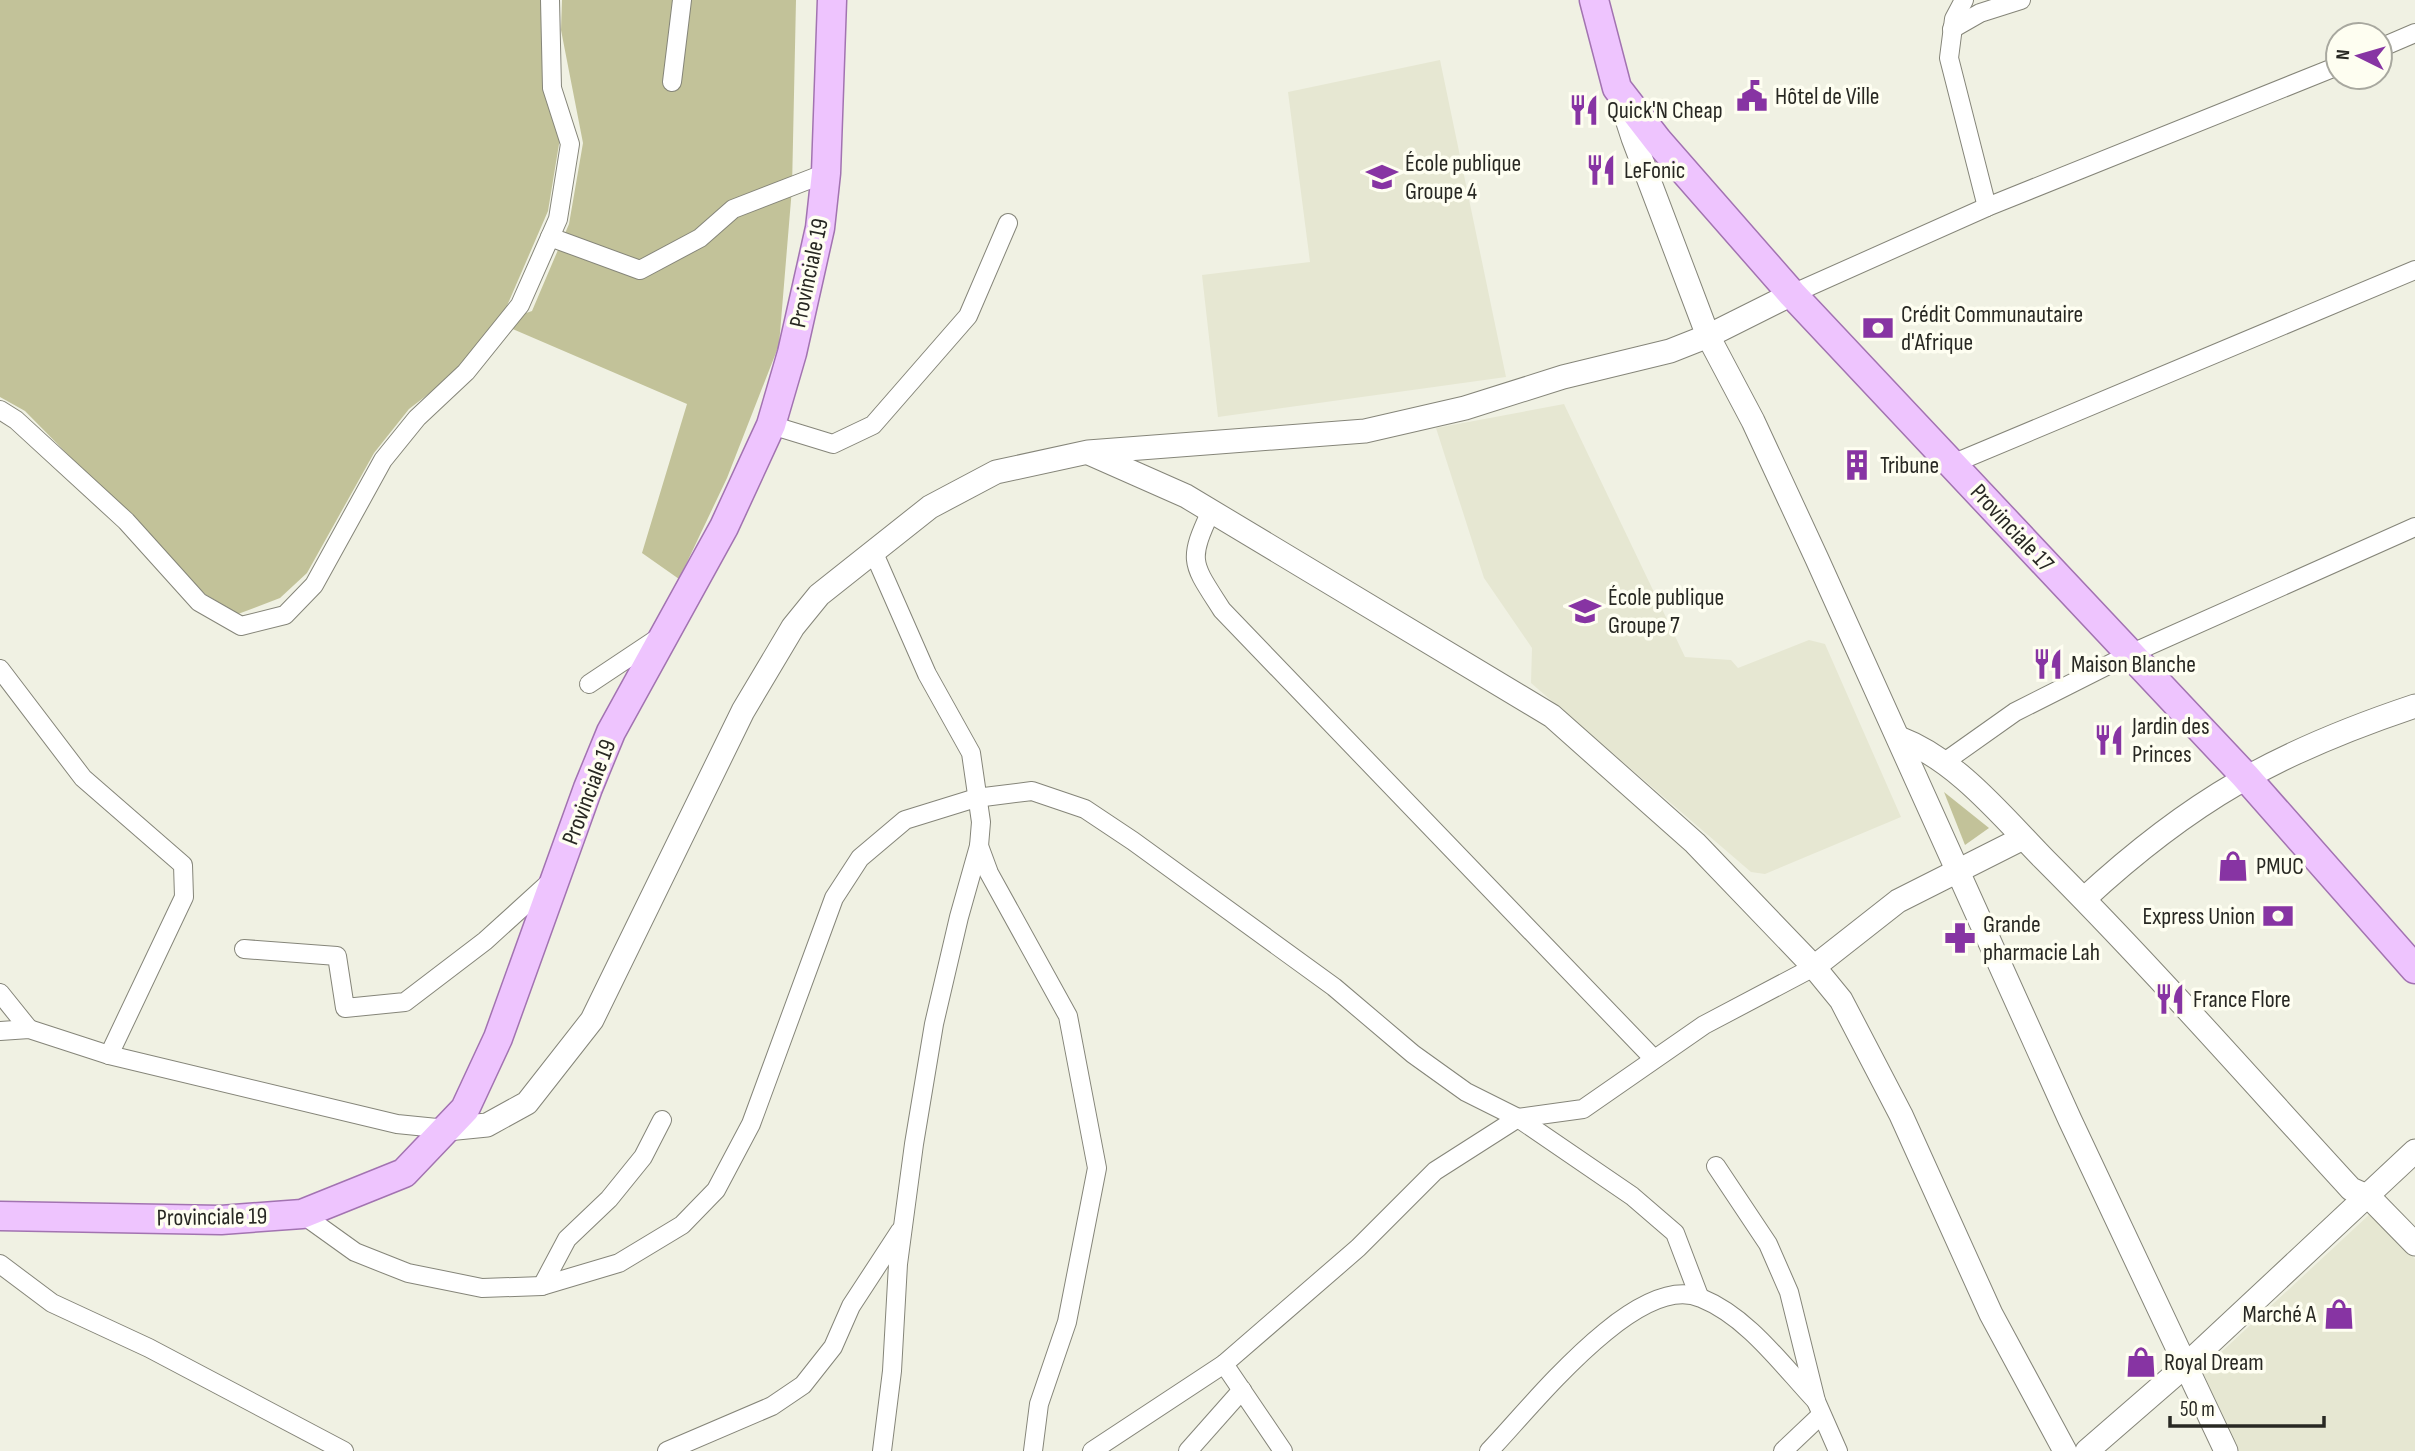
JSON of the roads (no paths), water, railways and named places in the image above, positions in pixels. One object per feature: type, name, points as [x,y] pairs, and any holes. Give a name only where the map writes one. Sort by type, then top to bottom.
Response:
[{"type":"main road","name":"Provinciale 19","points":[[3,1215],[221,1220],[302,1214],[404,1173],[465,1109],[483,1076],[611,732],[724,527],[771,425],[798,327],[820,228],[827,173],[832,0]]},
{"type":"main road","name":"Provinciale 17","points":[[1594,0],[1617,88],[1658,141],[1791,294],[2245,776],[2415,969]]},
{"type":"street","points":[[0,410],[16,419],[126,520],[199,602],[241,626],[285,615],[314,585],[383,460],[417,418],[466,372],[520,305],[558,219],[570,144],[552,88],[550,0]]},
{"type":"street","points":[[672,82],[682,0]]},
{"type":"street","points":[[1964,0],[1954,19],[1948,58],[1987,207]]},
{"type":"street","points":[[1952,29],[1980,13],[2021,0]]},
{"type":"street","points":[[2394,42],[2415,33]]},
{"type":"street","points":[[0,1031],[30,1029],[109,1055],[397,1124],[447,1129],[487,1125],[527,1103],[592,1020],[743,711],[793,627],[820,594],[930,507],[996,472],[1088,452],[1365,431],[1465,408],[1563,377],[1670,351],[1987,207],[2324,72]]},
{"type":"street","points":[[1617,88],[1633,138],[1708,336],[1759,433],[2064,1108],[2226,1451]]},
{"type":"street","points":[[550,237],[640,270],[700,238],[733,209],[827,173]]},
{"type":"street","points":[[771,425],[833,444],[873,425],[968,316],[1008,223]]},
{"type":"street","points":[[1952,464],[2415,270]]},
{"type":"street","points":[[1088,452],[1211,511],[1552,716],[1695,844],[1814,967],[1841,1000],[1889,1092],[1991,1314],[2065,1451]]},
{"type":"street","points":[[1211,511],[1193,557],[1198,573],[1222,610],[1654,1059]]},
{"type":"street","points":[[1943,763],[2015,712],[2130,654],[2415,527]]},
{"type":"street","points":[[873,551],[927,674],[971,753],[981,822],[979,846],[934,1024],[898,1264],[892,1371],[882,1451]]},
{"type":"street","points":[[589,684],[664,634]]},
{"type":"street","points":[[0,669],[83,778],[183,865],[184,897],[109,1055]]},
{"type":"street","points":[[2084,899],[2135,851],[2190,810],[2245,776],[2296,750],[2415,706]]},
{"type":"street","points":[[1899,738],[1923,747],[1972,787],[2084,899],[2351,1189],[2369,1197],[2415,1244]]},
{"type":"street","points":[[302,1214],[355,1252],[408,1273],[482,1288],[542,1286],[620,1263],[682,1226],[716,1190],[751,1124],[834,898],[860,858],[905,820],[976,798],[1032,791],[1085,809],[1334,987],[1423,1062],[1466,1092],[1518,1118],[1632,1196],[1675,1233],[1699,1296]]},
{"type":"street","points":[[1091,1451],[1224,1364],[1358,1248],[1435,1171],[1518,1118],[1583,1109],[1704,1024],[1814,967],[1898,901],[2024,838]]},
{"type":"street","points":[[979,846],[989,873],[1068,1016],[1097,1168],[1067,1322],[1039,1404],[1033,1451]]},
{"type":"street","points":[[244,949],[337,956],[345,1008],[405,1002],[485,941],[558,876]]},
{"type":"street","points":[[0,993],[30,1029]]},
{"type":"street","points":[[542,1286],[567,1240],[609,1199],[643,1157],[662,1120]]},
{"type":"street","points":[[2087,1451],[2186,1365],[2415,1152]]},
{"type":"street","points":[[1716,1166],[1768,1244],[1789,1292],[1818,1408],[1838,1451]]},
{"type":"street","points":[[667,1451],[772,1406],[803,1385],[833,1347],[851,1306],[903,1225]]},
{"type":"street","points":[[0,1264],[52,1303],[149,1348],[344,1451]]},
{"type":"street","points":[[1489,1451],[1587,1348],[1628,1312],[1678,1294],[1699,1296],[1735,1319],[1818,1408]]},
{"type":"street","points":[[1224,1364],[1283,1451]]},
{"type":"street","points":[[1188,1451],[1242,1390]]},
{"type":"street","points":[[1783,1451],[1818,1408]]},
{"type":"place","name":"Hôtel de Ville","points":[[1752,96]]},
{"type":"place","name":"Quick'N Cheap","points":[[1584,110]]},
{"type":"place","name":"LeFonic","points":[[1601,170]]},
{"type":"place","name":"École publique Groupe 4","points":[[1382,177]]},
{"type":"place","name":"Crédit Communautaire d'Afrique","points":[[1878,328]]},
{"type":"place","name":"Tribune","points":[[1857,465]]},
{"type":"place","name":"École publique Groupe 7","points":[[1585,611]]},
{"type":"place","name":"Maison Blanche","points":[[2048,664]]},
{"type":"place","name":"Jardin des Princes","points":[[2109,740]]},
{"type":"place","name":"PMUC","points":[[2233,866]]},
{"type":"place","name":"Express Union","points":[[2278,916]]},
{"type":"place","name":"Grande pharmacie Lah","points":[[1960,938]]},
{"type":"place","name":"France Flore","points":[[2170,999]]},
{"type":"place","name":"Marché A","points":[[2339,1314]]},
{"type":"place","name":"Royal Dream","points":[[2141,1362]]}]
